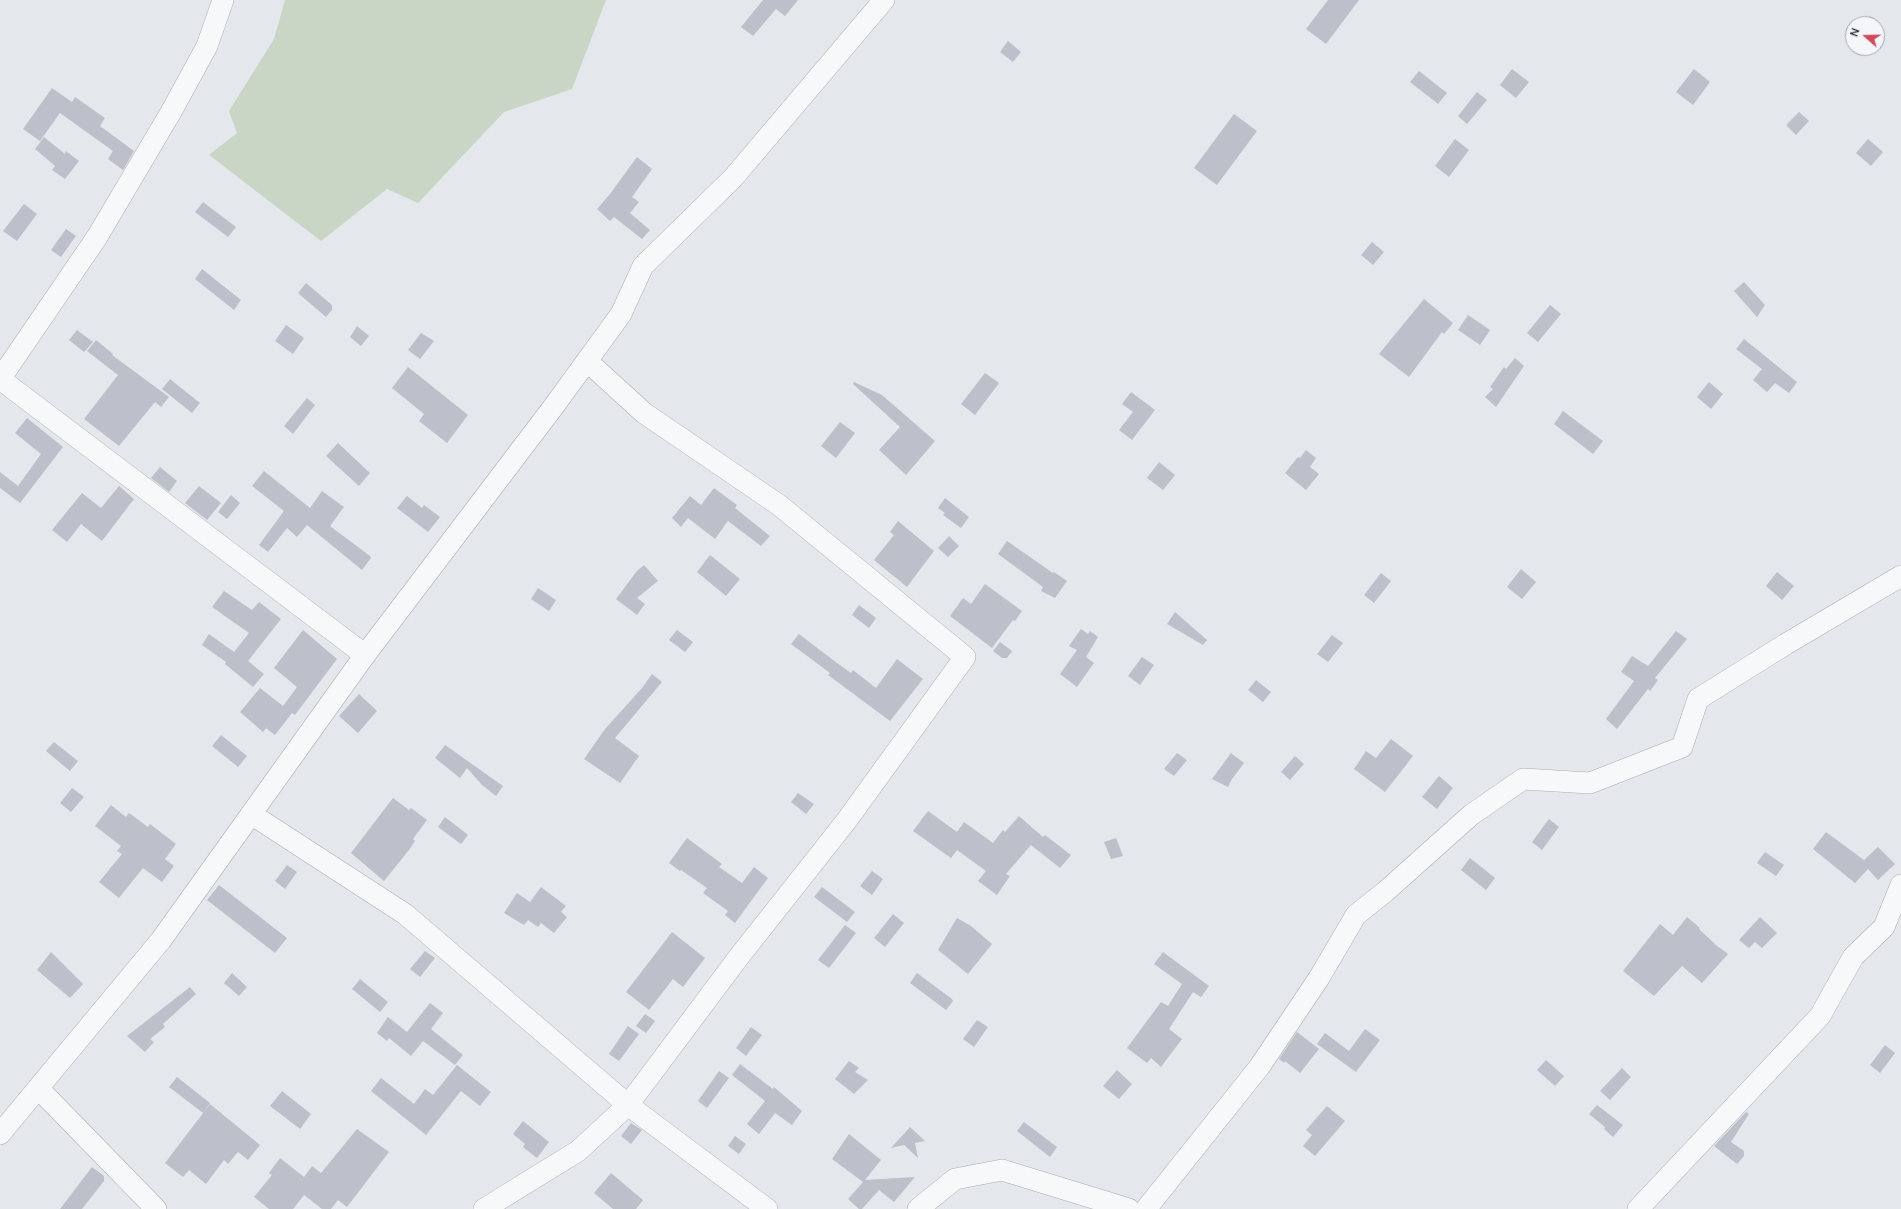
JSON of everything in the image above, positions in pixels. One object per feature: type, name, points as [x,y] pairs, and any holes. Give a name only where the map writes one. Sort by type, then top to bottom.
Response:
[{"type":"street","points":[[223,0],[207,46],[171,112],[97,237],[0,379],[365,654]]},
{"type":"street","points":[[0,1134],[161,940],[365,654],[621,314],[643,266],[733,178],[884,0]]},
{"type":"street","points":[[484,1209],[578,1151],[628,1105],[738,958],[847,820],[965,657],[779,505],[644,413],[587,361]]},
{"type":"street","points":[[1146,1209],[1260,1066],[1319,978],[1356,915],[1386,891],[1471,815],[1523,779],[1590,783],[1682,747],[1698,699],[1786,644],[1901,576]]},
{"type":"street","points":[[251,814],[405,914],[628,1105],[767,1209]]},
{"type":"street","points":[[1638,1209],[1820,1016],[1853,957],[1884,927],[1901,885]]},
{"type":"street","points":[[38,1088],[156,1209]]},
{"type":"street","points":[[918,1209],[955,1179],[1002,1170],[1129,1209]]},
{"type":"green space","points":[[285,0],[606,0],[572,89],[504,112],[418,203],[387,189],[321,241],[209,155],[237,133],[229,111],[274,39]]},
{"type":"building","points":[[763,0],[798,0],[785,16],[776,9],[753,36],[741,27]]},
{"type":"building","points":[[1328,0],[1359,0],[1326,44],[1306,29]]},
{"type":"building","points":[[1008,41],[1021,52],[1013,62],[1000,52]]},
{"type":"building","points":[[1512,69],[1529,82],[1516,98],[1500,85]]},
{"type":"building","points":[[1694,69],[1710,82],[1693,105],[1676,92]]},
{"type":"building","points":[[1419,71],[1447,93],[1438,104],[1410,82]]},
{"type":"building","points":[[52,88],[72,102],[75,97],[105,118],[100,126],[134,151],[123,170],[108,159],[113,151],[60,113],[40,141],[23,129]]},
{"type":"building","points":[[1477,92],[1487,100],[1467,124],[1458,116]]},
{"type":"building","points":[[1799,112],[1809,121],[1796,135],[1786,125]]},
{"type":"building","points":[[1234,114],[1257,131],[1217,185],[1194,168]]},
{"type":"building","points":[[44,137],[65,154],[66,151],[79,161],[65,179],[52,170],[55,166],[35,149]]},
{"type":"building","points":[[1455,139],[1469,150],[1449,177],[1435,166]]},
{"type":"building","points":[[1868,139],[1883,152],[1871,166],[1856,153]]},
{"type":"building","points":[[637,157],[652,169],[632,197],[639,202],[630,213],[650,230],[642,239],[614,217],[610,221],[597,209]]},
{"type":"building","points":[[203,202],[236,227],[228,237],[195,212]]},
{"type":"building","points":[[24,204],[37,214],[17,241],[3,231]]},
{"type":"building","points":[[66,229],[76,236],[61,257],[51,250]]},
{"type":"building","points":[[1372,242],[1384,252],[1373,265],[1361,255]]},
{"type":"building","points":[[202,269],[241,300],[234,310],[195,279]]},
{"type":"building","points":[[1744,282],[1765,305],[1757,317],[1734,291]]},
{"type":"building","points":[[306,283],[332,305],[332,310],[326,317],[298,293]]},
{"type":"building","points":[[1424,299],[1453,323],[1444,334],[1442,332],[1409,377],[1379,354]]},
{"type":"building","points":[[1550,305],[1561,314],[1538,342],[1527,333]]},
{"type":"building","points":[[1468,315],[1490,330],[1480,345],[1458,330]]},
{"type":"building","points":[[286,325],[304,338],[293,354],[275,341]]},
{"type":"building","points":[[357,326],[369,336],[361,346],[350,337]]},
{"type":"building","points":[[77,330],[93,342],[84,352],[69,340]]},
{"type":"building","points":[[421,333],[434,341],[420,359],[408,350]]},
{"type":"building","points":[[1744,339],[1797,382],[1789,393],[1775,383],[1767,392],[1753,380],[1762,369],[1736,349]]},
{"type":"building","points":[[96,340],[113,354],[112,355],[169,397],[161,407],[155,402],[119,446],[84,419],[118,375],[87,351]]},
{"type":"building","points":[[1515,358],[1524,366],[1496,407],[1485,397],[1493,389],[1490,387],[1504,367],[1506,369]]},
{"type":"building","points":[[408,367],[468,415],[447,443],[419,421],[424,414],[392,388]]},
{"type":"building","points":[[985,373],[999,383],[975,415],[961,404]]},
{"type":"building","points":[[170,379],[200,403],[192,413],[162,389]]},
{"type":"building","points":[[854,382],[882,395],[935,441],[906,475],[879,450],[900,427],[853,384]]},
{"type":"building","points":[[1709,382],[1723,394],[1711,409],[1697,397]]},
{"type":"building","points":[[1131,392],[1155,410],[1132,440],[1119,430],[1133,412],[1122,404]]},
{"type":"building","points":[[307,398],[315,405],[293,434],[284,426]]},
{"type":"building","points":[[1563,411],[1603,441],[1593,454],[1554,424]]},
{"type":"building","points":[[27,418],[63,447],[20,503],[0,488],[0,472],[18,486],[41,454],[15,433]]},
{"type":"building","points":[[840,422],[855,433],[836,458],[821,446]]},
{"type":"building","points":[[338,443],[370,473],[359,486],[326,456]]},
{"type":"building","points":[[1306,450],[1316,458],[1310,467],[1319,474],[1306,490],[1285,473]]},
{"type":"building","points":[[1159,462],[1175,475],[1163,490],[1147,478]]},
{"type":"building","points":[[160,467],[177,481],[169,492],[151,478]]},
{"type":"building","points":[[264,471],[310,508],[322,491],[344,507],[330,526],[370,556],[371,558],[362,570],[307,525],[297,537],[287,528],[268,552],[259,545],[284,511],[252,486]]},
{"type":"building","points":[[119,486],[134,499],[102,541],[81,524],[67,542],[52,530],[82,493],[101,508]]},
{"type":"building","points":[[199,486],[221,503],[207,520],[185,503]]},
{"type":"building","points":[[714,488],[737,505],[735,508],[770,536],[761,546],[728,521],[715,539],[688,518],[681,527],[672,518],[690,496],[701,505]]},
{"type":"building","points":[[231,495],[240,503],[227,519],[218,512]]},
{"type":"building","points":[[407,496],[422,508],[424,505],[440,517],[428,532],[397,508]]},
{"type":"building","points":[[945,498],[969,517],[961,528],[943,515],[945,513],[938,508]]},
{"type":"building","points":[[898,521],[934,551],[907,587],[874,560],[894,535],[890,532]]},
{"type":"building","points":[[949,536],[959,546],[948,557],[938,548]]},
{"type":"building","points":[[1007,541],[1067,581],[1055,598],[1041,591],[1043,587],[998,554]]},
{"type":"building","points":[[710,555],[740,579],[726,596],[697,572]]},
{"type":"building","points":[[644,565],[658,581],[637,598],[645,604],[637,615],[616,599],[637,571]]},
{"type":"building","points":[[1521,569],[1536,582],[1522,599],[1507,587]]},
{"type":"building","points":[[1777,572],[1794,586],[1782,600],[1766,586]]},
{"type":"building","points":[[1381,573],[1391,581],[1374,603],[1364,595]]},
{"type":"building","points":[[985,584],[1022,611],[1015,621],[1013,620],[992,648],[950,616],[963,598],[971,604]]},
{"type":"building","points":[[538,588],[556,600],[549,611],[531,599]]},
{"type":"building","points":[[224,591],[252,610],[259,602],[281,619],[248,661],[264,674],[253,687],[225,664],[226,662],[202,645],[209,634],[234,652],[249,633],[212,607]]},
{"type":"building","points":[[859,605],[876,618],[869,628],[852,615]]},
{"type":"building","points":[[1175,612],[1207,640],[1203,645],[1167,624]]},
{"type":"building","points":[[1081,629],[1088,634],[1090,631],[1098,637],[1086,657],[1094,663],[1077,687],[1060,674],[1077,650],[1069,646]]},
{"type":"building","points":[[303,630],[337,659],[295,715],[292,713],[275,735],[266,728],[263,732],[240,712],[260,688],[283,706],[297,687],[274,668]]},
{"type":"building","points":[[677,630],[693,642],[685,652],[669,640]]},
{"type":"building","points":[[1676,631],[1687,639],[1655,678],[1658,680],[1650,691],[1648,689],[1617,729],[1606,719],[1634,681],[1621,672],[1632,656],[1648,666]]},
{"type":"building","points":[[799,634],[851,673],[853,670],[876,688],[897,659],[923,679],[890,721],[828,675],[830,673],[791,644]]},
{"type":"building","points":[[1332,635],[1343,643],[1328,662],[1317,654]]},
{"type":"building","points":[[1000,642],[1012,651],[1007,658],[1002,658],[993,651]]},
{"type":"building","points":[[1142,657],[1154,665],[1140,685],[1128,676]]},
{"type":"building","points":[[652,674],[662,682],[615,738],[639,756],[620,783],[584,759],[605,729],[642,688]]},
{"type":"building","points":[[1256,680],[1271,692],[1263,702],[1248,690]]},
{"type":"building","points":[[359,694],[377,711],[358,733],[339,716]]},
{"type":"building","points":[[221,735],[247,756],[238,767],[212,746]]},
{"type":"building","points":[[1391,739],[1413,756],[1385,792],[1354,769],[1366,751],[1376,758]]},
{"type":"building","points":[[54,742],[78,761],[70,771],[46,751]]},
{"type":"building","points":[[445,745],[503,786],[496,796],[482,785],[467,768],[460,778],[435,758]]},
{"type":"building","points":[[1177,753],[1187,760],[1174,776],[1164,769]]},
{"type":"building","points":[[1231,753],[1244,763],[1228,787],[1212,779]]},
{"type":"building","points":[[1295,756],[1304,764],[1290,780],[1281,772]]},
{"type":"building","points":[[1439,776],[1453,788],[1437,809],[1422,797]]},
{"type":"building","points":[[72,788],[84,797],[71,812],[60,803]]},
{"type":"building","points":[[798,793],[814,804],[806,814],[791,802]]},
{"type":"building","points":[[393,798],[409,810],[411,808],[427,820],[413,839],[415,841],[409,850],[384,881],[351,853]]},
{"type":"building","points":[[111,805],[126,817],[129,813],[148,827],[150,824],[176,844],[165,859],[174,866],[162,882],[143,868],[119,898],[99,882],[122,854],[117,851],[121,846],[95,826]]},
{"type":"building","points":[[928,811],[957,832],[964,822],[993,843],[1003,830],[1005,832],[1019,816],[1043,837],[1045,835],[1071,855],[1060,868],[1031,845],[1006,874],[1010,876],[997,895],[978,881],[986,871],[957,850],[951,858],[913,831]]},
{"type":"building","points":[[445,817],[468,835],[461,844],[438,827]]},
{"type":"building","points":[[1549,819],[1559,827],[1542,850],[1532,842]]},
{"type":"building","points":[[1826,832],[1864,860],[1878,847],[1895,864],[1878,880],[1868,869],[1855,883],[1813,849]]},
{"type":"building","points":[[687,838],[722,864],[719,867],[742,883],[754,867],[768,878],[735,923],[725,915],[728,911],[703,893],[707,888],[669,863]]},
{"type":"building","points":[[1116,838],[1123,856],[1111,859],[1104,842]]},
{"type":"building","points":[[1765,852],[1784,865],[1776,876],[1757,863]]},
{"type":"building","points":[[1470,858],[1495,878],[1486,890],[1461,870]]},
{"type":"building","points":[[287,865],[297,872],[285,889],[275,881]]},
{"type":"building","points":[[872,871],[883,879],[872,895],[860,886]]},
{"type":"building","points":[[219,885],[287,938],[275,953],[207,900]]},
{"type":"building","points":[[541,887],[566,906],[561,912],[567,917],[554,933],[541,923],[538,927],[528,920],[524,925],[504,913],[517,893],[530,902]]},
{"type":"building","points":[[822,887],[855,912],[847,922],[814,897]]},
{"type":"building","points":[[893,914],[904,923],[885,947],[874,938]]},
{"type":"building","points":[[1687,917],[1716,945],[1728,954],[1702,983],[1682,966],[1654,996],[1623,971],[1660,924],[1673,935]]},
{"type":"building","points":[[1760,917],[1777,933],[1762,948],[1755,942],[1749,948],[1739,940]]},
{"type":"building","points":[[957,918],[971,926],[992,944],[968,974],[938,950]]},
{"type":"building","points":[[845,925],[856,933],[829,968],[818,960]]},
{"type":"building","points":[[672,932],[705,958],[683,987],[673,979],[649,1010],[626,992]]},
{"type":"building","points":[[425,951],[435,958],[420,977],[410,969]]},
{"type":"building","points":[[51,952],[83,984],[70,998],[37,970]]},
{"type":"building","points":[[1163,952],[1209,986],[1201,997],[1193,992],[1169,1029],[1182,1039],[1161,1067],[1151,1058],[1147,1063],[1127,1048],[1161,1002],[1168,1006],[1182,984],[1154,964]]},
{"type":"building","points":[[232,973],[247,987],[239,996],[224,983]]},
{"type":"building","points":[[917,973],[952,999],[953,1001],[946,1010],[910,983]]},
{"type":"building","points":[[360,979],[388,1002],[380,1012],[352,989]]},
{"type":"building","points":[[190,987],[196,994],[163,1024],[165,1027],[150,1039],[154,1042],[145,1052],[127,1036]]},
{"type":"building","points":[[430,1003],[443,1013],[431,1029],[463,1055],[455,1065],[423,1041],[411,1056],[389,1038],[387,1041],[377,1033],[388,1017],[407,1032]]},
{"type":"building","points":[[645,1014],[655,1021],[646,1033],[636,1026]]},
{"type":"building","points":[[977,1020],[988,1027],[974,1047],[963,1039]]},
{"type":"building","points":[[628,1026],[639,1034],[619,1061],[609,1054]]},
{"type":"building","points":[[751,1027],[762,1035],[746,1056],[736,1048]]},
{"type":"building","points":[[1365,1029],[1380,1040],[1356,1072],[1317,1044],[1325,1033],[1349,1051]]},
{"type":"building","points":[[1297,1032],[1319,1049],[1300,1073],[1285,1061],[1284,1063],[1279,1059]]},
{"type":"building","points":[[1885,1045],[1895,1053],[1880,1073],[1870,1065]]},
{"type":"building","points":[[1546,1060],[1564,1076],[1555,1086],[1537,1070]]},
{"type":"building","points":[[849,1061],[859,1068],[855,1072],[868,1080],[854,1094],[835,1079]]},
{"type":"building","points":[[740,1064],[773,1089],[774,1087],[802,1111],[792,1125],[775,1113],[759,1134],[747,1124],[765,1101],[732,1075]]},
{"type":"building","points":[[457,1065],[491,1092],[480,1106],[461,1091],[426,1135],[371,1091],[381,1078],[414,1104],[425,1089],[433,1095]]},
{"type":"building","points":[[1622,1068],[1631,1077],[1610,1100],[1600,1091]]},
{"type":"building","points":[[1117,1070],[1132,1084],[1119,1099],[1103,1086]]},
{"type":"building","points":[[719,1071],[729,1078],[707,1108],[698,1101]]},
{"type":"building","points":[[177,1077],[210,1103],[203,1113],[169,1087]]},
{"type":"building","points":[[282,1091],[311,1114],[300,1129],[270,1106]]},
{"type":"building","points":[[210,1104],[260,1145],[248,1160],[238,1152],[228,1164],[224,1160],[206,1184],[189,1170],[183,1177],[165,1163]]},
{"type":"building","points":[[1597,1105],[1623,1125],[1613,1137],[1604,1129],[1605,1127],[1589,1114]]},
{"type":"building","points":[[1327,1106],[1345,1121],[1315,1156],[1303,1146],[1312,1135],[1306,1130]]},
{"type":"building","points":[[1746,1112],[1749,1114],[1731,1142],[1744,1151],[1744,1156],[1737,1164],[1714,1146]]},
{"type":"building","points":[[523,1121],[549,1142],[537,1158],[523,1147],[525,1144],[513,1134]]},
{"type":"building","points":[[1024,1122],[1057,1147],[1050,1157],[1017,1131]]},
{"type":"building","points":[[631,1123],[642,1130],[631,1144],[621,1136]]},
{"type":"building","points":[[910,1127],[925,1141],[915,1143],[918,1158],[904,1145],[891,1148]]},
{"type":"building","points":[[357,1129],[389,1152],[347,1207],[338,1200],[331,1209],[322,1209],[304,1195],[293,1209],[269,1209],[254,1197],[272,1175],[269,1173],[280,1158],[304,1177],[312,1166],[321,1173]]},
{"type":"building","points":[[849,1134],[881,1160],[865,1180],[915,1177],[894,1202],[879,1190],[862,1209],[859,1209],[848,1199],[863,1182],[832,1159]]},
{"type":"building","points":[[735,1136],[746,1144],[739,1154],[728,1146]]},
{"type":"building","points":[[92,1167],[104,1176],[104,1181],[82,1209],[60,1209]]},
{"type":"building","points":[[611,1173],[643,1200],[636,1209],[613,1209],[594,1193]]}]
